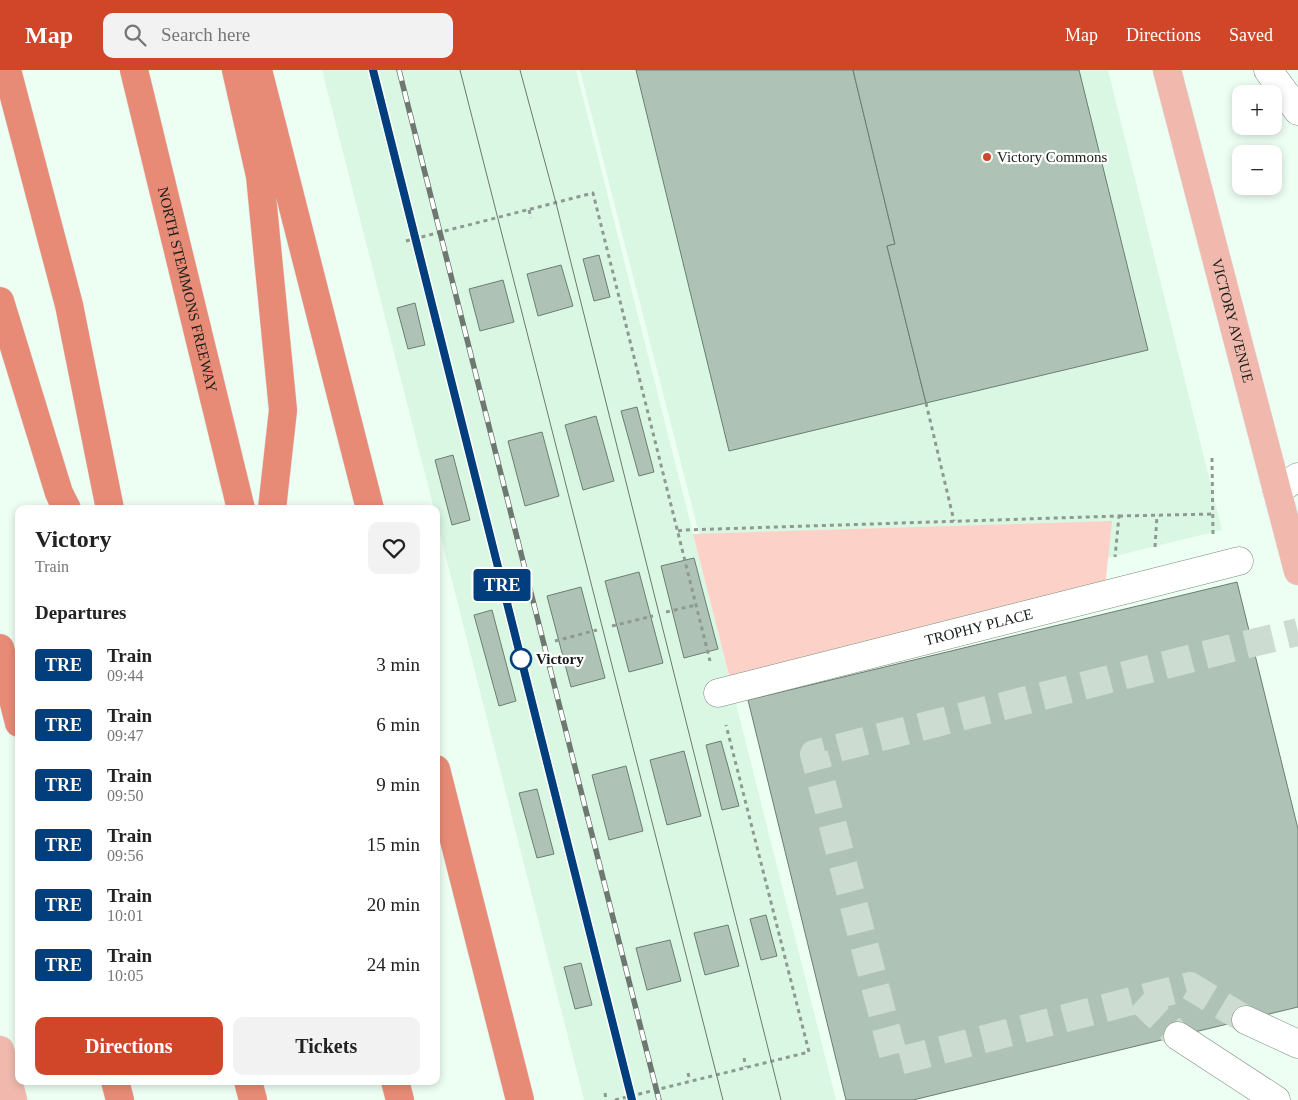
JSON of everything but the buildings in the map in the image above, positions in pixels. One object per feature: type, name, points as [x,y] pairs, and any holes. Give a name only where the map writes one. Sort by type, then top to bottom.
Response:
[{"type":"highway","points":[[7,70],[69,305],[109,505]]},
{"type":"highway","name":"NORTH STEMMONS FREEWAY","points":[[134,70],[240,505]]},
{"type":"highway","points":[[236,70],[260,176],[283,410],[272,505]]},
{"type":"highway","points":[[258,70],[369,505]]},
{"type":"highway","points":[[0,301],[59,493],[65,505]]},
{"type":"highway","points":[[0,648],[15,708]]},
{"type":"highway","points":[[440,785],[520,1100]]},
{"type":"highway","points":[[116,1085],[120,1100]]},
{"type":"highway","points":[[249,1085],[253,1100]]},
{"type":"highway","points":[[396,1085],[400,1100]]},
{"type":"main road","name":"VICTORY AVENUE","points":[[1167,70],[1288,484],[1298,571]]},
{"type":"main road","points":[[0,1050],[13,1100]]},
{"type":"street","points":[[1268,70],[1298,112]]},
{"type":"street","name":"TROPHY PLACE","points":[[718,693],[1239,561]]},
{"type":"street","points":[[1246,1020],[1298,1044]]},
{"type":"street","points":[[1178,1036],[1276,1100]]},
{"type":"path","points":[[406,241],[593,193],[808,1052],[615,1100]]},
{"type":"path","points":[[529,210],[531,218]]},
{"type":"path","points":[[926,403],[954,521]]},
{"type":"path","points":[[1212,458],[1212,568]]},
{"type":"path","points":[[678,531],[1213,514]]},
{"type":"path","points":[[1155,540],[1157,515]]},
{"type":"path","points":[[1112,593],[1119,516]]},
{"type":"path","points":[[666,612],[696,604]]},
{"type":"path","points":[[612,626],[653,616]]},
{"type":"path","points":[[555,641],[597,630]]},
{"type":"path","points":[[744,1058],[746,1067]]},
{"type":"path","points":[[688,1073],[690,1081]]},
{"type":"path","points":[[605,1093],[606,1100]]},
{"type":"shaded area","points":[[322,70],[576,70],[836,1100],[584,1100],[440,534],[440,505],[433,505]]},
{"type":"shaded area","points":[[580,70],[1108,70],[1222,530],[729,650]]},
{"type":"shaded area","points":[[1112,521],[1105,588],[731,683],[693,534]]},
{"type":"tunnel","points":[[1246,1020],[1190,986],[895,1062],[814,754],[1298,632]]},
{"type":"tunnel","points":[[1139,999],[1178,1036]]},
{"type":"tram line","points":[[460,70],[723,1100]]},
{"type":"tram line","points":[[520,70],[556,203],[781,1100]]},
{"type":"railway","points":[[373,70],[632,1100]]},
{"type":"railway","points":[[399,70],[659,1100]]},
{"type":"train","name":"TRE","points":[[373,70],[632,1100]]},
{"type":"place","name":"Victory Commons","points":[[987,157]]},
{"type":"place","name":"Victory","points":[[521,659]]}]
